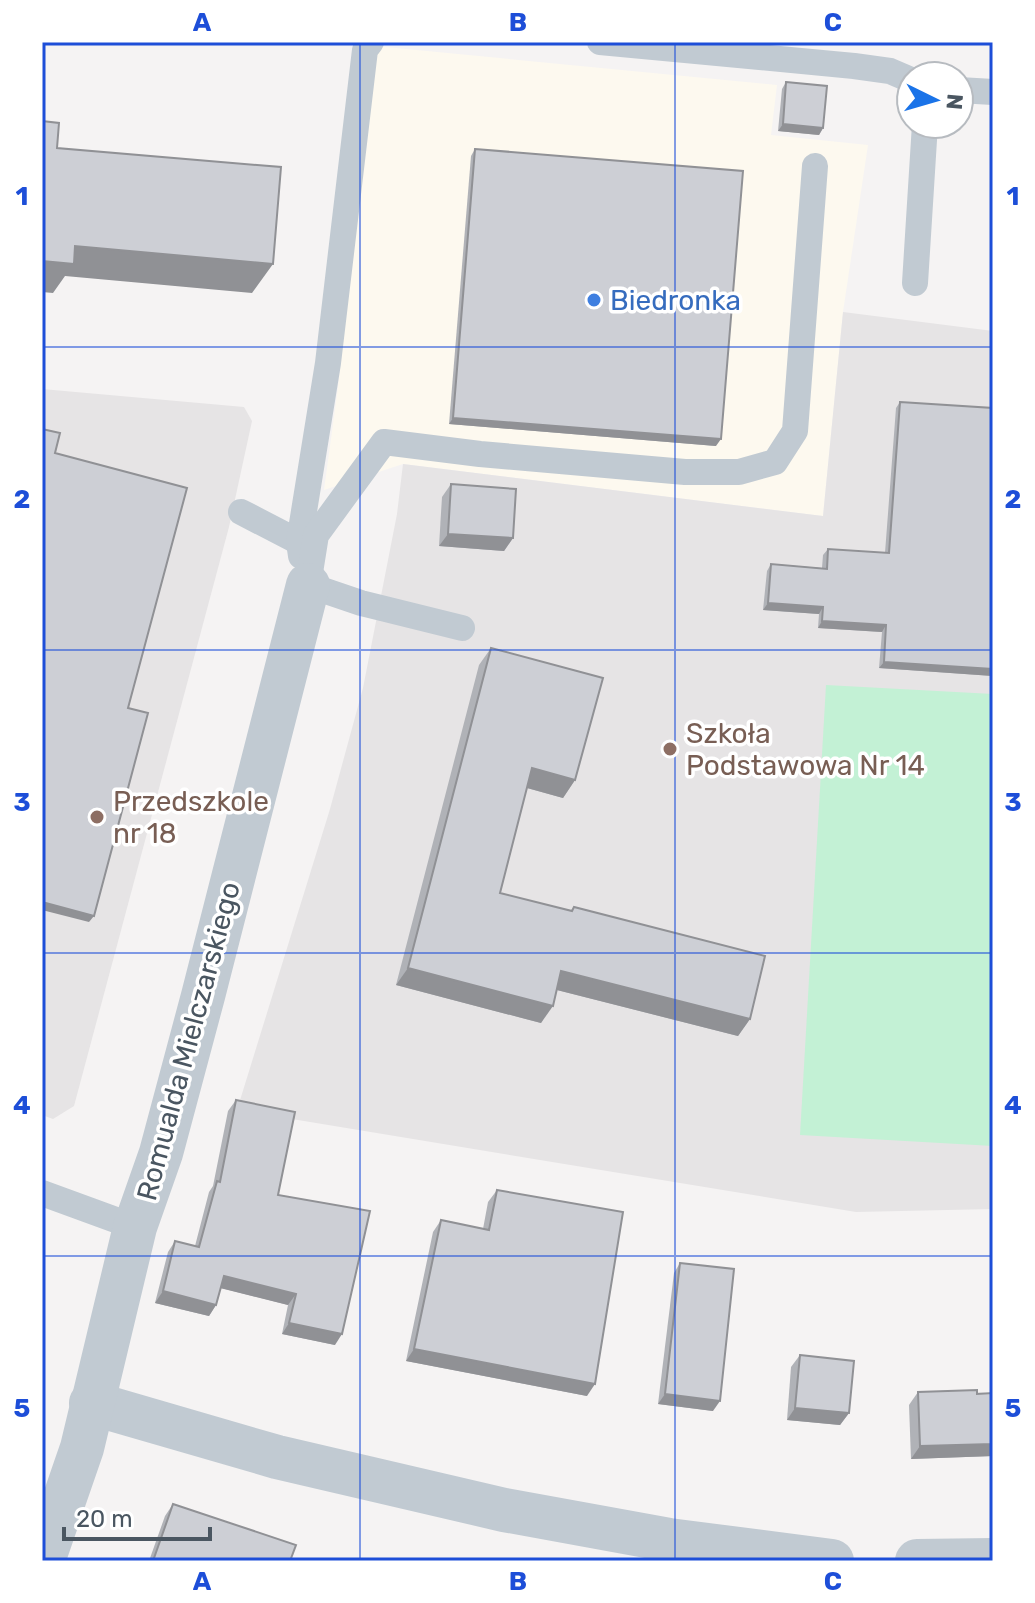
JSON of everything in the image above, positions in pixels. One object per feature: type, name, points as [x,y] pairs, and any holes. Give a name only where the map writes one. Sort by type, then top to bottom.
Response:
[{"type":"street","name":"Romualda Mielczarskiego","points":[[43,1561],[82,1448],[135,1227],[161,1153],[308,585]]},
{"type":"street","points":[[91,1403],[277,1457],[504,1510],[669,1540],[832,1561]]},
{"type":"street","points":[[917,1561],[993,1560]]},
{"type":"lane","points":[[308,585],[299,542],[328,363],[365,50],[371,42]]},
{"type":"lane","points":[[600,42],[854,66],[895,73]]},
{"type":"lane","points":[[915,283],[924,140]]},
{"type":"lane","points":[[308,585],[316,535],[384,442],[480,454],[685,472],[739,472],[775,462],[795,431],[815,166]]},
{"type":"lane","points":[[241,512],[299,542]]},
{"type":"lane","points":[[308,585],[361,603],[462,628]]},
{"type":"lane","points":[[42,1193],[135,1227]]},
{"type":"shaded area","points":[[375,46],[777,85],[771,135],[868,145],[843,312],[823,516],[403,464],[324,490]]},
{"type":"shaded area","name":"Szkoła Podstawowa Nr 14","points":[[843,312],[993,331],[993,1209],[856,1212],[237,1110],[330,809],[363,688],[397,514],[403,464],[823,516]]},
{"type":"shaded area","name":"Przedszkole nr 18","points":[[42,389],[244,407],[252,421],[229,527],[74,1106],[53,1119],[42,1115]]},
{"type":"green space","points":[[826,685],[993,694],[993,1146],[800,1135]]},
{"type":"building","points":[[786,82],[827,86],[823,128],[783,124]]},
{"type":"building","points":[[42,121],[59,123],[57,148],[281,167],[273,264],[75,246],[74,264],[42,261]]},
{"type":"building","name":"Biedronka","points":[[475,149],[743,171],[721,439],[453,418]]},
{"type":"building","points":[[900,402],[993,408],[993,669],[884,662],[886,625],[822,621],[823,607],[768,603],[771,564],[827,569],[828,549],[889,553]]},
{"type":"building","points":[[42,429],[60,433],[55,453],[187,488],[128,708],[148,713],[94,916],[42,902]]},
{"type":"building","points":[[451,484],[516,489],[513,538],[448,534]]},
{"type":"building","points":[[491,648],[603,678],[575,780],[532,768],[500,893],[572,911],[574,907],[765,956],[750,1019],[561,971],[553,1006],[408,968]]},
{"type":"building","points":[[236,1100],[295,1112],[278,1195],[370,1211],[342,1334],[289,1323],[296,1294],[224,1276],[216,1305],[163,1291],[175,1241],[199,1247],[217,1181],[220,1182]]},
{"type":"building","points":[[497,1190],[623,1212],[595,1384],[414,1349],[441,1220],[489,1230]]},
{"type":"building","points":[[680,1263],[734,1269],[720,1401],[665,1394]]},
{"type":"building","points":[[800,1355],[854,1361],[849,1413],[795,1408]]},
{"type":"building","points":[[977,1390],[977,1394],[993,1393],[993,1444],[920,1446],[918,1392]]},
{"type":"building","points":[[173,1504],[296,1545],[290,1561],[153,1561]]},
{"type":"place","name":"Biedronka","points":[[594,300]]},
{"type":"place","name":"Szkoła Podstawowa Nr 14","points":[[670,749]]},
{"type":"place","name":"Przedszkole nr 18","points":[[97,817]]}]
